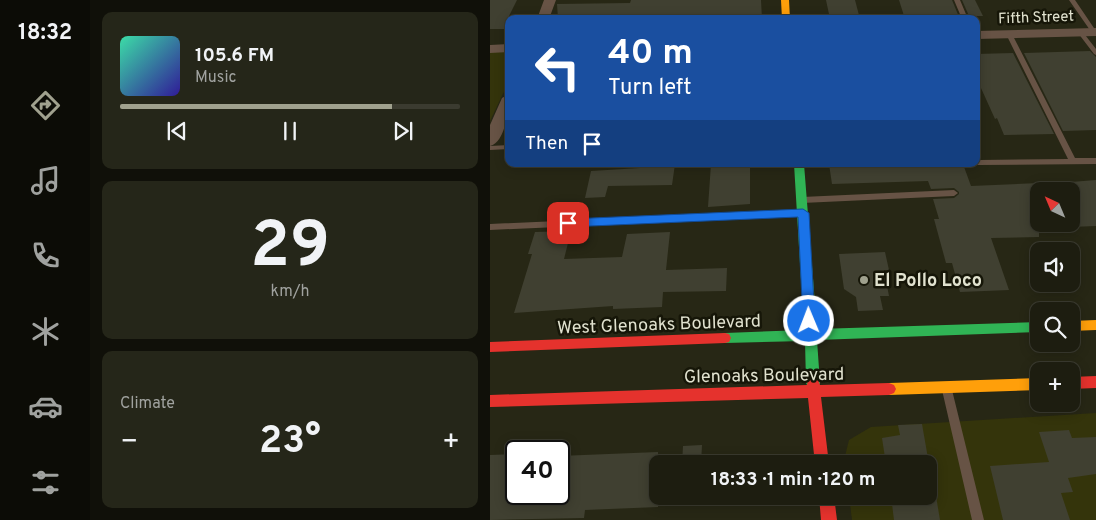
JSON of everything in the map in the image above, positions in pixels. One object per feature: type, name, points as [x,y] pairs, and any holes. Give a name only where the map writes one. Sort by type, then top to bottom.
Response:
[{"type":"main road","points":[[785,0],[786,15]]},
{"type":"main road","points":[[798,167],[803,213],[813,392],[821,455]]},
{"type":"main road","points":[[1080,326],[1096,325]]},
{"type":"main road","name":"West Glenoaks Boulevard","points":[[490,347],[1030,327]]},
{"type":"main road","points":[[1080,383],[1096,382]]},
{"type":"main road","name":"Glenoaks Boulevard","points":[[490,401],[569,396],[813,392],[1030,384]]},
{"type":"main road","points":[[827,505],[828,520]]},
{"type":"street","points":[[544,15],[550,0]]},
{"type":"street","name":"Fifth Street","points":[[980,35],[1095,32]]},
{"type":"street","points":[[490,49],[505,48]]},
{"type":"street","points":[[490,141],[505,107]]},
{"type":"lane","points":[[957,0],[963,15]]},
{"type":"lane","points":[[1072,0],[1095,32]]},
{"type":"lane","points":[[1080,32],[1096,53]]},
{"type":"lane","points":[[1009,34],[1073,161]]},
{"type":"lane","points":[[490,148],[505,147]]},
{"type":"lane","points":[[980,163],[1096,161]]},
{"type":"lane","points":[[802,200],[954,193]]},
{"type":"lane","points":[[490,227],[803,213]]},
{"type":"lane","points":[[946,387],[978,520]]},
{"type":"shaded area","points":[[490,52],[505,52],[505,89],[490,121]]},
{"type":"shaded area","points":[[1096,413],[1096,520],[852,520],[850,505],[937,505],[937,455],[845,455],[849,440],[871,427]]},
{"type":"building","points":[[490,0],[517,0],[510,15],[505,15],[505,29],[490,29]]},
{"type":"building","points":[[631,0],[761,0],[762,15],[558,15],[557,4],[630,3]]},
{"type":"building","points":[[826,0],[855,0],[859,15],[829,15]]},
{"type":"building","points":[[899,0],[952,0],[958,15],[904,15]]},
{"type":"building","points":[[962,0],[975,0],[983,16],[969,15]]},
{"type":"building","points":[[1090,51],[1096,57],[1096,130],[1063,131],[1024,53]]},
{"type":"building","points":[[1013,53],[1054,134],[1004,135],[980,86],[980,54]]},
{"type":"building","points":[[675,167],[672,185],[608,186],[605,197],[585,198],[591,171]]},
{"type":"building","points":[[711,167],[750,167],[750,204],[708,207]]},
{"type":"building","points":[[829,167],[964,167],[971,186],[1030,183],[1030,232],[1039,232],[1039,237],[991,238],[1009,290],[960,292],[952,263],[946,263],[934,219],[939,219],[933,199],[954,198],[959,192],[954,188],[931,189],[928,181],[832,184]]},
{"type":"building","points":[[1096,180],[1096,226],[1080,227],[1080,182],[1071,182]]},
{"type":"building","points":[[571,231],[564,259],[622,257],[627,234],[670,232],[666,270],[727,268],[726,291],[663,292],[662,307],[613,309],[613,306],[514,313],[532,254],[528,254],[535,232]]},
{"type":"building","name":"El Pollo Loco","points":[[885,252],[889,270],[884,270],[889,296],[880,296],[883,310],[858,311],[856,297],[844,289],[839,254]]},
{"type":"building","points":[[922,424],[927,455],[885,455],[882,438],[900,435],[898,425]]},
{"type":"building","points":[[1069,430],[1072,438],[1096,437],[1096,474],[1068,478],[1073,492],[1061,493],[1070,520],[1003,520],[990,466],[1049,462],[1039,432]]},
{"type":"building","points":[[702,445],[701,455],[682,455],[683,446]]},
{"type":"building","points":[[658,452],[658,455],[649,455],[649,505],[658,505],[658,507],[585,510],[584,518],[490,520],[490,455],[505,454],[505,505],[570,505],[570,456]]},
{"type":"building","points":[[937,502],[940,520],[894,520],[892,505],[937,505]]},
{"type":"traffic: fast","points":[[799,167],[807,261],[813,383]]},
{"type":"traffic: fast","points":[[725,338],[1030,327]]},
{"type":"traffic: slow","points":[[785,0],[786,15]]},
{"type":"traffic: slow","points":[[1080,326],[1096,325]]},
{"type":"traffic: slow","points":[[889,389],[1030,384]]},
{"type":"traffic: jam","points":[[490,347],[725,338]]},
{"type":"traffic: jam","points":[[1080,383],[1096,382]]},
{"type":"traffic: jam","points":[[813,383],[821,455]]},
{"type":"traffic: jam","points":[[490,401],[889,389]]},
{"type":"traffic: jam","points":[[827,505],[829,520]]},
{"type":"place","name":"El Pollo Loco","points":[[864,280]]},
{"type":"route","points":[[568,223],[803,213],[809,321]]}]
